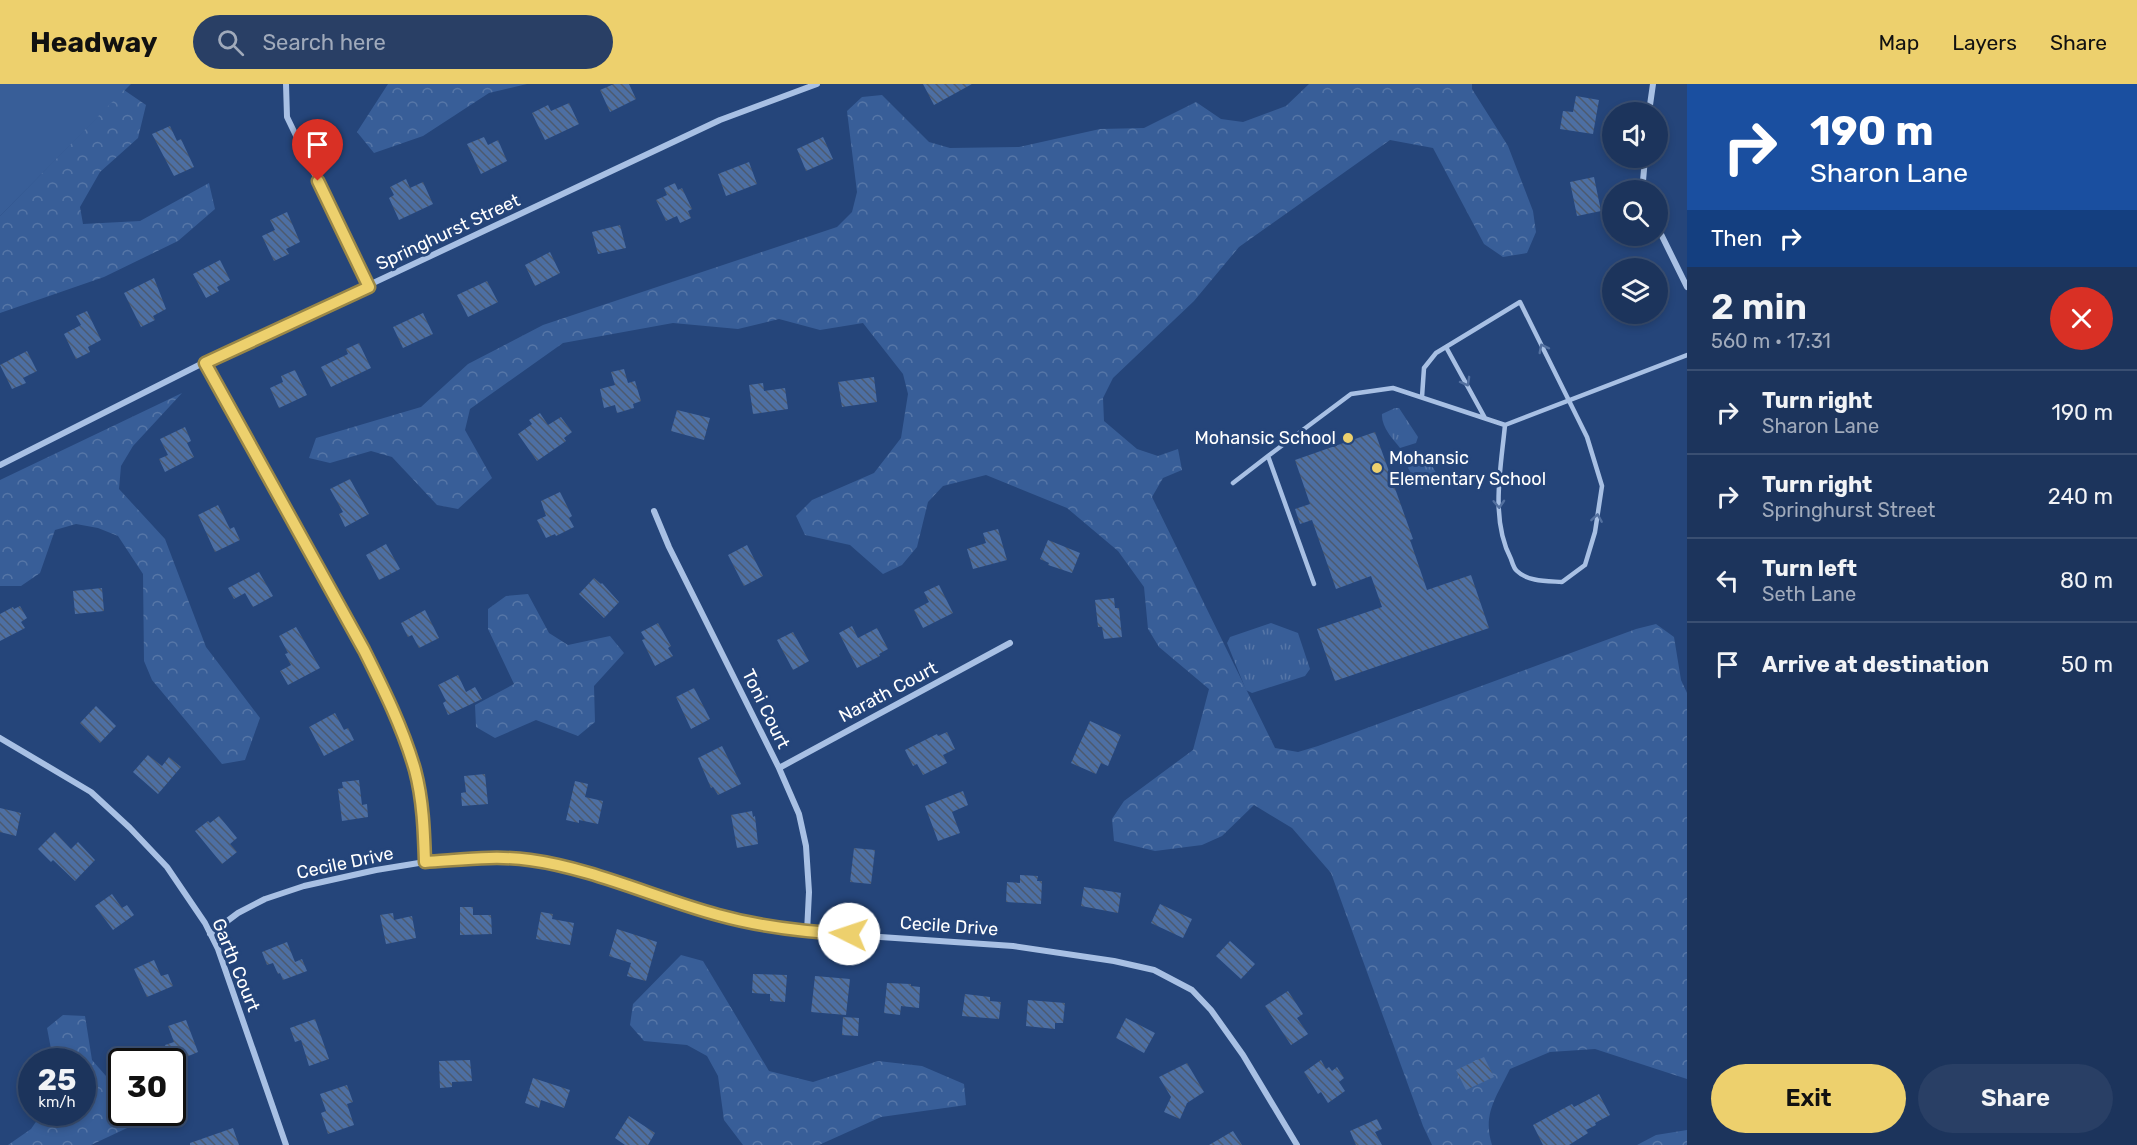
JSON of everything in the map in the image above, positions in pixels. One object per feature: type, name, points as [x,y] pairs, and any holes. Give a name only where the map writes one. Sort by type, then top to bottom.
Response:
[{"type":"street","points":[[286,84],[287,117],[369,287]]},
{"type":"street","name":"Springhurst Street","points":[[0,465],[205,363],[720,120],[817,84]]},
{"type":"street","points":[[1650,102],[1653,84]]},
{"type":"street","points":[[1667,246],[1687,287]]},
{"type":"street","points":[[205,363],[364,650],[388,698],[415,770],[423,816],[425,862]]},
{"type":"street","name":"Toni Court","points":[[654,511],[669,547],[779,768],[799,814],[806,846],[809,892],[807,932]]},
{"type":"street","name":"Narath Court","points":[[779,768],[1010,643]]},
{"type":"street","name":"Garth Court","points":[[0,738],[92,792],[167,867],[205,922],[218,950],[286,1145]]},
{"type":"street","name":"Cecile Drive","points":[[210,934],[238,913],[265,899],[304,886],[425,862],[486,859],[529,860],[576,870],[719,916],[792,931],[1013,946],[1114,961],[1154,970],[1192,990],[1211,1010],[1243,1055],[1297,1145]]},
{"type":"lane","points":[[1422,398],[1425,368],[1436,353],[1520,302],[1587,437],[1602,486],[1595,532],[1585,565],[1562,582],[1532,579],[1517,571],[1508,554],[1501,526],[1498,498],[1505,425]]},
{"type":"lane","points":[[1446,347],[1486,418]]},
{"type":"lane","points":[[1233,483],[1351,394],[1393,388],[1505,425],[1687,355]]},
{"type":"lane","points":[[1269,456],[1314,584]]},
{"type":"green space","points":[[0,84],[131,84],[0,216]]},
{"type":"green space","points":[[388,84],[527,84],[489,93],[423,136],[374,153],[357,132]]},
{"type":"green space","points":[[1309,84],[1472,84],[1472,89],[1508,146],[1533,211],[1536,232],[1527,253],[1503,257],[1484,244],[1433,148],[1390,140],[1239,247],[1194,301],[1113,378],[1103,398],[1104,421],[1137,449],[1158,456],[1178,449],[1182,470],[1163,478],[1152,497],[1275,748],[1298,752],[1318,746],[1636,629],[1656,624],[1674,637],[1681,680],[1687,693],[1687,1079],[1595,1049],[1550,1052],[1510,1069],[1492,1105],[1489,1134],[1492,1145],[1432,1145],[1423,1126],[1331,873],[1292,828],[1254,805],[1222,836],[1202,845],[1155,851],[1114,841],[1112,819],[1124,801],[1193,750],[1209,689],[1159,647],[1148,629],[1144,587],[1118,551],[1067,508],[986,475],[943,486],[928,502],[917,547],[902,565],[883,574],[850,545],[805,535],[796,516],[812,500],[874,473],[901,438],[908,394],[903,374],[863,323],[820,330],[779,319],[738,329],[673,323],[563,343],[470,409],[465,430],[492,478],[458,509],[437,505],[392,457],[371,451],[330,463],[309,458],[316,438],[421,407],[468,364],[543,325],[837,227],[852,212],[857,192],[847,111],[862,97],[882,95],[929,142],[950,148],[1019,147],[1100,129],[1144,128],[1196,102],[1221,119],[1243,122],[1286,106]]},
{"type":"green space","points":[[124,90],[146,105],[138,138],[100,172],[80,207],[83,224],[140,221],[209,183],[215,209],[178,241],[104,277],[0,313],[0,216]]},
{"type":"green space","points":[[182,393],[133,446],[121,466],[119,489],[165,539],[206,647],[260,718],[245,760],[222,764],[152,680],[144,661],[143,574],[118,536],[98,528],[76,524],[55,530],[40,573],[21,586],[0,586],[0,480]]},
{"type":"green space","points":[[1399,408],[1418,437],[1416,443],[1400,448],[1383,424],[1382,414]]},
{"type":"green space","points":[[1426,456],[1438,476],[1437,480],[1421,489],[1408,468],[1411,462]]},
{"type":"green space","points":[[528,594],[549,633],[568,645],[610,636],[624,653],[594,686],[595,722],[578,736],[536,720],[495,738],[476,727],[475,705],[514,684],[488,629],[488,609],[506,596]]},
{"type":"green space","points":[[1271,623],[1298,633],[1310,669],[1305,676],[1252,693],[1246,690],[1227,643],[1230,637]]},
{"type":"green space","points":[[681,955],[703,961],[769,1071],[813,1082],[878,1061],[922,1066],[964,1084],[966,1105],[881,1117],[819,1145],[743,1145],[724,1120],[718,1076],[707,1056],[687,1045],[644,1041],[630,1025],[633,1004]]},
{"type":"green space","points":[[63,1015],[85,1016],[90,1048],[51,1048],[47,1028]]},
{"type":"green space","points":[[96,1065],[108,1076],[108,1126],[131,1126],[91,1145],[8,1145],[33,1126],[96,1126]]},
{"type":"green space","points":[[1687,1130],[1687,1145],[1637,1145],[1656,1135]]},
{"type":"building","points":[[614,84],[629,84],[636,99],[610,112],[600,90]]},
{"type":"building","points":[[923,84],[972,84],[934,105]]},
{"type":"building","points":[[1576,96],[1599,100],[1593,134],[1560,129],[1563,111],[1573,112]]},
{"type":"building","points":[[569,103],[579,124],[545,140],[532,113],[548,105],[551,111]]},
{"type":"building","points":[[170,126],[177,141],[181,139],[194,167],[174,176],[152,134]]},
{"type":"building","points":[[484,137],[488,145],[498,140],[507,161],[481,174],[467,144]]},
{"type":"building","points":[[823,137],[833,159],[806,171],[797,149]]},
{"type":"building","points":[[749,162],[757,184],[726,196],[718,174]]},
{"type":"building","points":[[1594,177],[1601,211],[1577,216],[1570,182]]},
{"type":"building","points":[[406,179],[410,188],[423,182],[433,204],[399,220],[389,198],[394,195],[390,187]]},
{"type":"building","points":[[675,183],[678,190],[682,188],[692,209],[688,211],[691,218],[680,223],[677,216],[666,221],[656,200],[667,195],[664,188]]},
{"type":"building","points":[[287,212],[300,242],[286,249],[289,254],[274,261],[262,236],[275,230],[270,220]]},
{"type":"building","points":[[620,225],[626,248],[598,254],[592,232]]},
{"type":"building","points":[[550,252],[560,273],[535,286],[525,265]]},
{"type":"building","points":[[220,260],[230,280],[217,287],[219,291],[206,298],[193,274]]},
{"type":"building","points":[[154,278],[166,309],[153,316],[155,320],[141,327],[124,293]]},
{"type":"building","points":[[487,281],[498,302],[468,317],[457,295]]},
{"type":"building","points":[[87,311],[101,340],[88,347],[90,352],[76,359],[64,334],[81,325],[76,316]]},
{"type":"building","points":[[423,313],[433,334],[403,348],[393,327]]},
{"type":"building","points":[[359,343],[371,368],[331,387],[321,367],[348,354],[346,349]]},
{"type":"building","points":[[27,351],[37,371],[23,378],[26,383],[12,389],[0,365]]},
{"type":"building","points":[[624,369],[628,383],[635,381],[641,401],[633,404],[634,408],[617,413],[615,405],[604,408],[600,389],[615,385],[611,372]]},
{"type":"building","points":[[295,370],[307,395],[279,408],[270,388],[283,382],[281,376]]},
{"type":"building","points":[[874,377],[877,402],[842,407],[838,382]]},
{"type":"building","points":[[763,383],[764,391],[785,388],[788,409],[753,414],[749,385]]},
{"type":"building","points":[[677,410],[710,418],[704,440],[671,431]]},
{"type":"building","points":[[540,413],[548,425],[561,417],[572,432],[564,438],[566,441],[537,461],[518,434],[532,424],[529,420]]},
{"type":"building","points":[[185,427],[191,441],[187,443],[194,457],[165,472],[159,459],[168,455],[160,439]]},
{"type":"building","name":"Mohansic Elementary School","points":[[1375,432],[1413,539],[1410,540],[1427,590],[1471,575],[1489,628],[1335,681],[1317,629],[1382,607],[1371,576],[1336,589],[1312,520],[1300,524],[1295,509],[1310,504],[1295,460]]},
{"type":"building","points":[[350,479],[369,514],[345,527],[339,514],[343,512],[330,489]]},
{"type":"building","points":[[560,492],[572,516],[569,518],[574,527],[546,538],[537,520],[546,516],[541,501]]},
{"type":"building","points":[[218,505],[230,529],[234,527],[240,540],[215,552],[198,515]]},
{"type":"building","points":[[998,529],[1007,560],[973,569],[967,549],[986,543],[983,533]]},
{"type":"building","points":[[1048,540],[1080,553],[1072,573],[1048,565],[1049,563],[1040,559]]},
{"type":"building","points":[[386,544],[400,569],[379,580],[366,555]]},
{"type":"building","points":[[747,545],[763,576],[744,586],[728,555]]},
{"type":"building","points":[[259,572],[273,596],[253,607],[245,593],[234,599],[228,588]]},
{"type":"building","points":[[594,578],[602,583],[619,602],[604,618],[579,594]]},
{"type":"building","points":[[939,585],[953,613],[923,628],[914,610],[929,602],[924,592]]},
{"type":"building","points":[[102,588],[104,611],[75,614],[73,591]]},
{"type":"building","points":[[1114,598],[1115,608],[1119,608],[1122,637],[1104,639],[1102,627],[1098,627],[1095,600]]},
{"type":"building","points":[[20,606],[27,618],[21,622],[25,628],[0,641],[0,614]]},
{"type":"building","points":[[425,610],[439,638],[419,648],[412,635],[408,637],[401,623]]},
{"type":"building","points":[[658,623],[671,646],[668,648],[673,656],[655,666],[642,640],[645,639],[641,632]]},
{"type":"building","points":[[852,626],[858,638],[877,628],[888,649],[857,668],[839,633]]},
{"type":"building","points":[[296,627],[320,668],[288,685],[280,671],[291,665],[285,654],[288,653],[279,636]]},
{"type":"building","points":[[793,632],[809,661],[793,670],[777,640]]},
{"type":"building","points":[[458,675],[466,692],[475,687],[482,699],[448,715],[443,703],[446,701],[438,685]]},
{"type":"building","points":[[694,688],[710,719],[691,729],[676,697]]},
{"type":"building","points":[[96,706],[116,726],[100,743],[80,723]]},
{"type":"building","points":[[335,713],[344,730],[348,728],[354,740],[324,756],[309,727]]},
{"type":"building","points":[[1090,721],[1121,735],[1108,766],[1101,763],[1096,774],[1071,763]]},
{"type":"building","points":[[947,732],[955,749],[943,755],[947,763],[923,775],[917,764],[913,766],[905,750],[937,734],[938,736]]},
{"type":"building","points":[[722,746],[741,784],[718,795],[713,787],[711,788],[698,758]]},
{"type":"building","points":[[148,755],[162,766],[169,757],[181,767],[158,794],[133,772]]},
{"type":"building","points":[[485,774],[488,804],[462,806],[461,793],[466,792],[464,776]]},
{"type":"building","points":[[359,780],[362,805],[367,804],[368,817],[342,821],[338,789],[343,788],[342,782]]},
{"type":"building","points":[[575,781],[588,784],[585,797],[603,801],[598,824],[566,820]]},
{"type":"building","points":[[963,791],[968,805],[952,812],[960,833],[938,841],[925,806]]},
{"type":"building","points":[[0,808],[21,813],[16,836],[0,832]]},
{"type":"building","points":[[752,811],[753,817],[755,816],[758,844],[737,848],[731,815]]},
{"type":"building","points":[[219,816],[237,838],[230,844],[237,852],[222,864],[195,831]]},
{"type":"building","points":[[55,832],[71,849],[78,842],[95,860],[75,881],[38,849]]},
{"type":"building","points":[[854,848],[875,850],[871,884],[850,882]]},
{"type":"building","points":[[1020,875],[1038,876],[1037,881],[1042,881],[1041,904],[1006,902],[1007,882],[1020,883]]},
{"type":"building","points":[[1084,887],[1121,893],[1118,913],[1081,906]]},
{"type":"building","points":[[112,894],[122,908],[127,905],[134,915],[113,930],[95,906]]},
{"type":"building","points":[[1160,904],[1192,919],[1183,938],[1151,923]]},
{"type":"building","points":[[460,907],[473,907],[473,915],[491,915],[492,934],[460,935]]},
{"type":"building","points":[[541,912],[553,914],[552,919],[574,923],[570,945],[536,939]]},
{"type":"building","points":[[393,913],[394,920],[412,916],[416,938],[386,944],[380,915]]},
{"type":"building","points":[[617,929],[657,942],[646,981],[627,976],[631,963],[609,956]]},
{"type":"building","points":[[1230,941],[1255,964],[1241,979],[1216,956]]},
{"type":"building","points":[[287,942],[295,962],[302,959],[307,971],[283,980],[273,963],[267,965],[262,952]]},
{"type":"building","points":[[154,960],[161,976],[168,974],[173,986],[147,997],[134,969]]},
{"type":"building","points":[[753,974],[787,975],[785,1002],[770,1001],[770,994],[752,993]]},
{"type":"building","points":[[815,976],[850,979],[846,1015],[811,1012]]},
{"type":"building","points":[[887,983],[911,984],[911,986],[920,987],[919,1008],[901,1006],[900,1015],[884,1013]]},
{"type":"building","points":[[1288,991],[1303,1014],[1297,1018],[1308,1034],[1291,1045],[1265,1006]]},
{"type":"building","points":[[965,994],[990,997],[990,1001],[1001,1002],[999,1019],[962,1016]]},
{"type":"building","points":[[1028,1000],[1065,1003],[1063,1023],[1055,1023],[1055,1029],[1026,1026]]},
{"type":"building","points":[[843,1017],[859,1018],[858,1036],[842,1035]]},
{"type":"building","points":[[1126,1018],[1155,1033],[1144,1053],[1116,1038]]},
{"type":"building","points":[[315,1019],[329,1059],[309,1066],[301,1040],[295,1042],[290,1028]]},
{"type":"building","points":[[186,1020],[198,1052],[186,1057],[186,1048],[166,1048],[165,1045],[174,1042],[168,1026]]},
{"type":"building","points":[[1484,1057],[1494,1077],[1466,1090],[1456,1070]]},
{"type":"building","points":[[470,1060],[472,1081],[452,1082],[452,1087],[440,1088],[439,1061]]},
{"type":"building","points":[[1321,1060],[1326,1069],[1329,1067],[1332,1071],[1337,1067],[1344,1078],[1339,1082],[1345,1091],[1328,1103],[1321,1092],[1318,1094],[1304,1072]]},
{"type":"building","points":[[1187,1063],[1204,1092],[1187,1103],[1180,1119],[1164,1112],[1171,1097],[1159,1077]]},
{"type":"building","points":[[533,1078],[570,1090],[564,1108],[541,1100],[539,1108],[525,1103]]},
{"type":"building","points":[[347,1085],[353,1102],[347,1104],[354,1125],[328,1134],[321,1113],[326,1111],[320,1094]]},
{"type":"building","points":[[1599,1094],[1610,1115],[1595,1123],[1596,1125],[1586,1130],[1588,1133],[1569,1145],[1543,1145],[1533,1125],[1572,1104],[1574,1107]]},
{"type":"building","points":[[629,1116],[655,1133],[648,1145],[625,1145],[615,1138]]},
{"type":"building","points":[[1377,1119],[1382,1129],[1375,1132],[1382,1145],[1356,1145],[1350,1131]]},
{"type":"building","points":[[233,1128],[239,1145],[190,1145],[190,1143]]},
{"type":"building","points":[[1233,1131],[1242,1145],[1209,1145]]},
{"type":"place","name":"Mohansic School","points":[[1348,438]]},
{"type":"place","name":"Mohansic Elementary School","points":[[1377,468]]},
{"type":"route","points":[[318,181],[369,287],[205,363],[364,650],[388,698],[415,770],[423,816],[425,862],[486,859],[529,860],[576,870],[719,916],[792,931],[849,934]]}]
